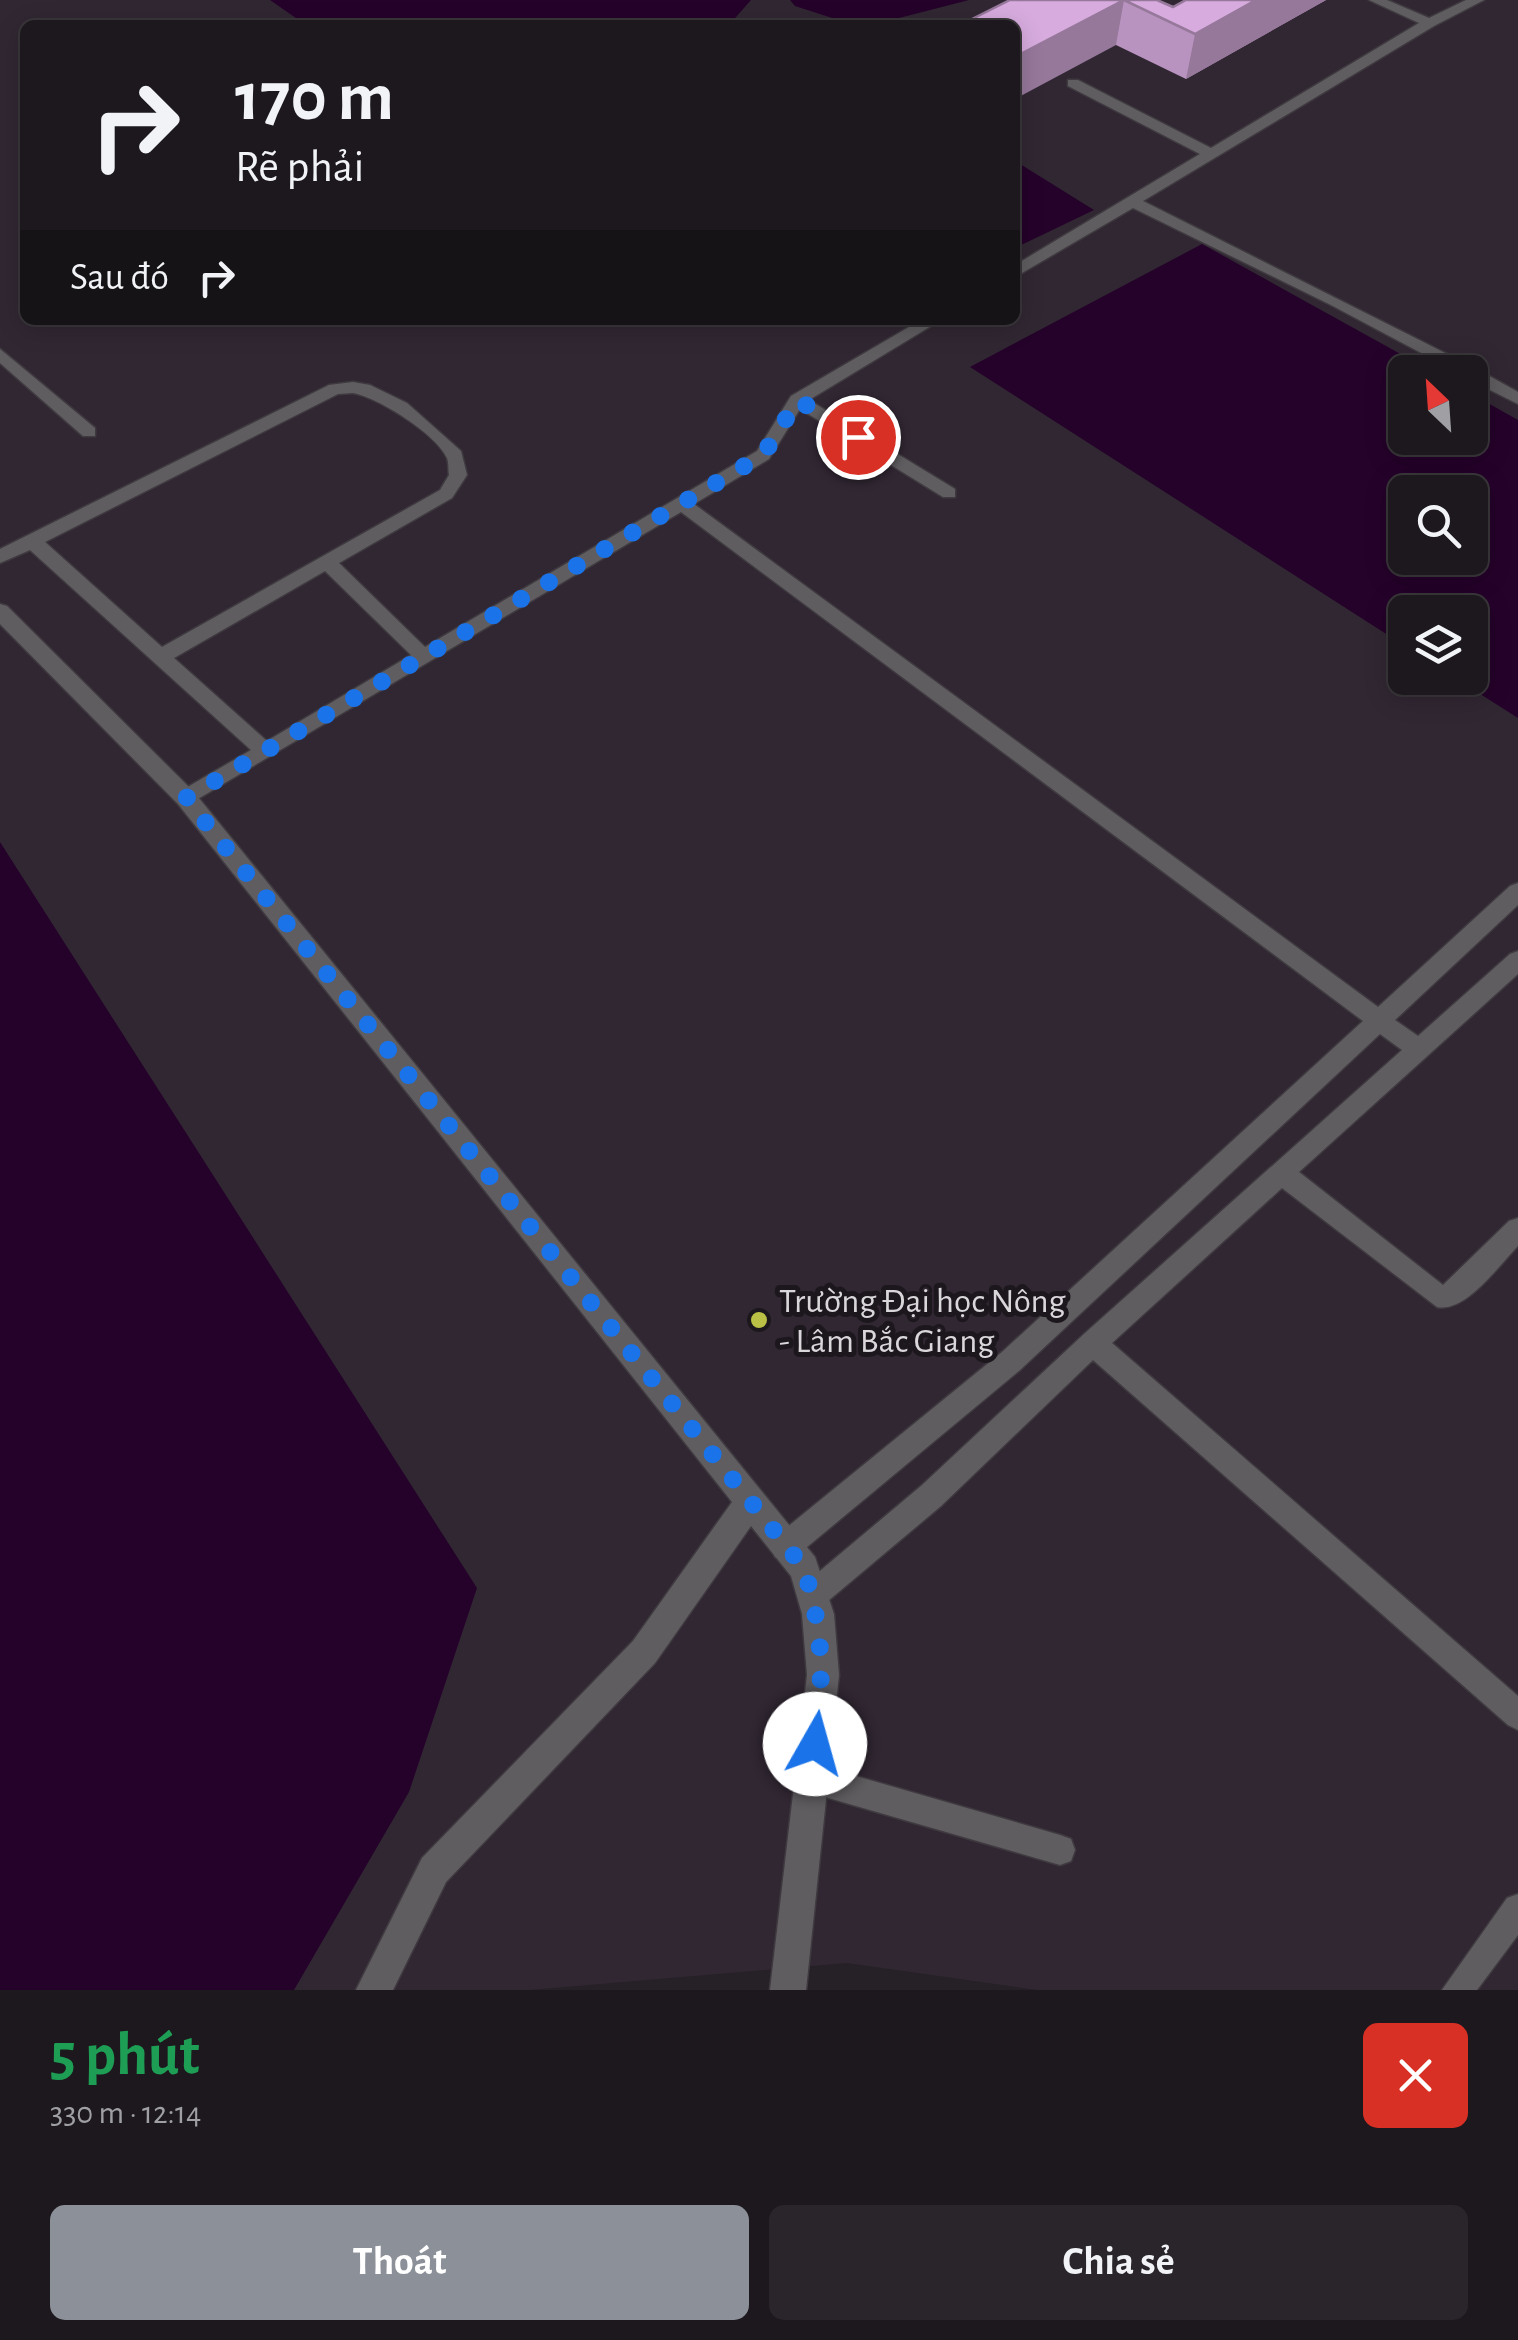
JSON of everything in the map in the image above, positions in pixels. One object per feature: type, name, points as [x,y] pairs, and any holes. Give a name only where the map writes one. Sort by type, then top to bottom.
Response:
[{"type":"street","points":[[0,610],[186,798],[804,1568],[818,1614],[824,1675],[788,1990]]},
{"type":"street","points":[[374,1990],[434,1870],[644,1652],[750,1502]]},
{"type":"lane","points":[[1376,0],[1429,23]]},
{"type":"lane","points":[[1020,269],[1429,23],[1477,0]]},
{"type":"lane","points":[[1073,83],[1209,153]]},
{"type":"lane","points":[[1133,202],[1436,355]]},
{"type":"lane","points":[[186,798],[763,455],[798,400],[925,325]]},
{"type":"lane","points":[[0,354],[89,432]]},
{"type":"lane","points":[[1488,383],[1518,399]]},
{"type":"lane","points":[[0,557],[336,389],[364,386],[405,410],[455,455],[458,475],[446,494],[162,656]]},
{"type":"lane","points":[[798,400],[950,493]]},
{"type":"lane","points":[[681,504],[1420,1051]]},
{"type":"lane","points":[[32,541],[264,750]]},
{"type":"lane","points":[[329,564],[423,656]]},
{"type":"lane","points":[[785,1547],[1011,1361],[1518,892]]},
{"type":"lane","points":[[812,1596],[931,1496],[1093,1343],[1518,960]]},
{"type":"lane","points":[[1282,1173],[1436,1295],[1455,1292],[1518,1228]]},
{"type":"lane","points":[[1093,1343],[1518,1715]]},
{"type":"lane","points":[[811,1778],[1060,1850]]},
{"type":"lane","points":[[1458,1990],[1518,1909]]},
{"type":"shaded area","name":"Trường Đại học Nông - Lâm Bắc Giang","points":[[0,0],[1518,0],[1518,1990],[1037,1990],[847,1963],[530,1990],[0,1990]]},
{"type":"shaded area","points":[[270,0],[751,0],[733,20],[299,20]]},
{"type":"shaded area","points":[[790,0],[969,0],[891,20],[838,20],[795,6]]},
{"type":"shaded area","points":[[1020,164],[1094,210],[1020,246]]},
{"type":"shaded area","points":[[1202,244],[1402,355],[1388,355],[1388,455],[1488,455],[1488,403],[1518,420],[1518,718],[1482,695],[1488,695],[1488,595],[1388,595],[1388,635],[970,367]]},
{"type":"shaded area","points":[[0,842],[477,1588],[409,1792],[294,1990],[0,1990]]},
{"type":"building","points":[[1010,0],[1124,0],[1020,54],[1020,20],[970,20]]},
{"type":"building","points":[[1124,0],[1157,0],[1173,7],[1186,0],[1256,0],[1195,34]]},
{"type":"place","name":"Trường Đại học Nông - Lâm Bắc Giang","points":[[759,1320]]},
{"type":"route","points":[[815,1744],[824,1675],[818,1614],[804,1568],[186,798],[763,455],[798,400],[858,437]]}]
